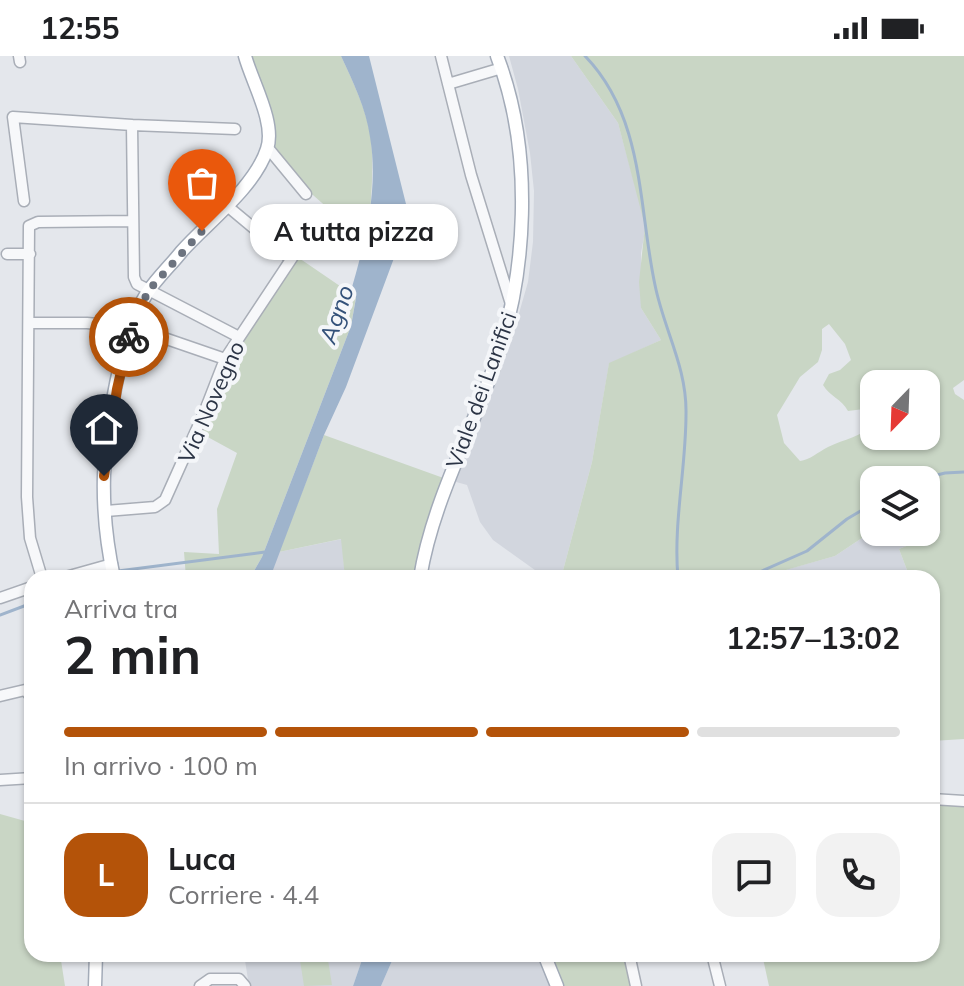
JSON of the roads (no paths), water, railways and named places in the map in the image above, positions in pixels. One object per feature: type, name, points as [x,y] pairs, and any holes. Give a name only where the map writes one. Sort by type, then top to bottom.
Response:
[{"type":"main road","points":[[113,570],[104,476],[121,370],[132,327],[148,291],[252,178],[268,148],[263,104],[245,56]]},
{"type":"main road","name":"Viale dei Lanifici","points":[[422,570],[434,514],[493,371],[512,307],[522,209],[514,121],[499,62]]},
{"type":"main road","points":[[95,986],[96,962]]},
{"type":"main road","points":[[547,962],[557,986]]},
{"type":"street","points":[[441,56],[471,175],[512,307]]},
{"type":"street","points":[[448,84],[499,62]]},
{"type":"street","points":[[24,201],[13,117],[235,129]]},
{"type":"street","points":[[132,125],[134,277],[137,284],[239,337]]},
{"type":"street","points":[[268,148],[306,194]]},
{"type":"street","name":"Via Novegno","points":[[106,511],[155,507],[165,500],[225,359],[290,255],[226,205]]},
{"type":"street","points":[[40,570],[30,538],[27,497],[29,226],[38,222],[133,221]]},
{"type":"street","points":[[7,254],[30,254]]},
{"type":"street","points":[[30,323],[132,327],[225,359]]},
{"type":"street","points":[[0,598],[24,590]]},
{"type":"street","points":[[0,696],[24,690]]},
{"type":"street","points":[[0,780],[24,778]]},
{"type":"street","points":[[940,800],[964,801]]},
{"type":"street","points":[[631,962],[636,986]]},
{"type":"street","points":[[714,962],[720,986]]},
{"type":"street","points":[[200,986],[210,979],[242,983]]},
{"type":"water","points":[[341,56],[369,56],[407,208],[400,242],[273,570],[255,570],[351,326],[356,298],[350,294],[369,216],[373,177],[370,137],[358,95]]},
{"type":"water","points":[[361,962],[392,962],[381,986],[353,986]]},
{"type":"waterway","points":[[585,56],[605,80],[629,135],[655,285],[683,380],[686,414],[678,570]]},
{"type":"waterway","points":[[940,474],[964,472]]},
{"type":"waterway","points":[[764,570],[807,551],[860,511]]},
{"type":"waterway","points":[[126,570],[265,552]]},
{"type":"waterway","points":[[0,615],[24,606]]},
{"type":"place","name":"A tutta pizza","points":[[202,231]]},
{"type":"water label","name":"Agno","points":[[336,314]]}]
